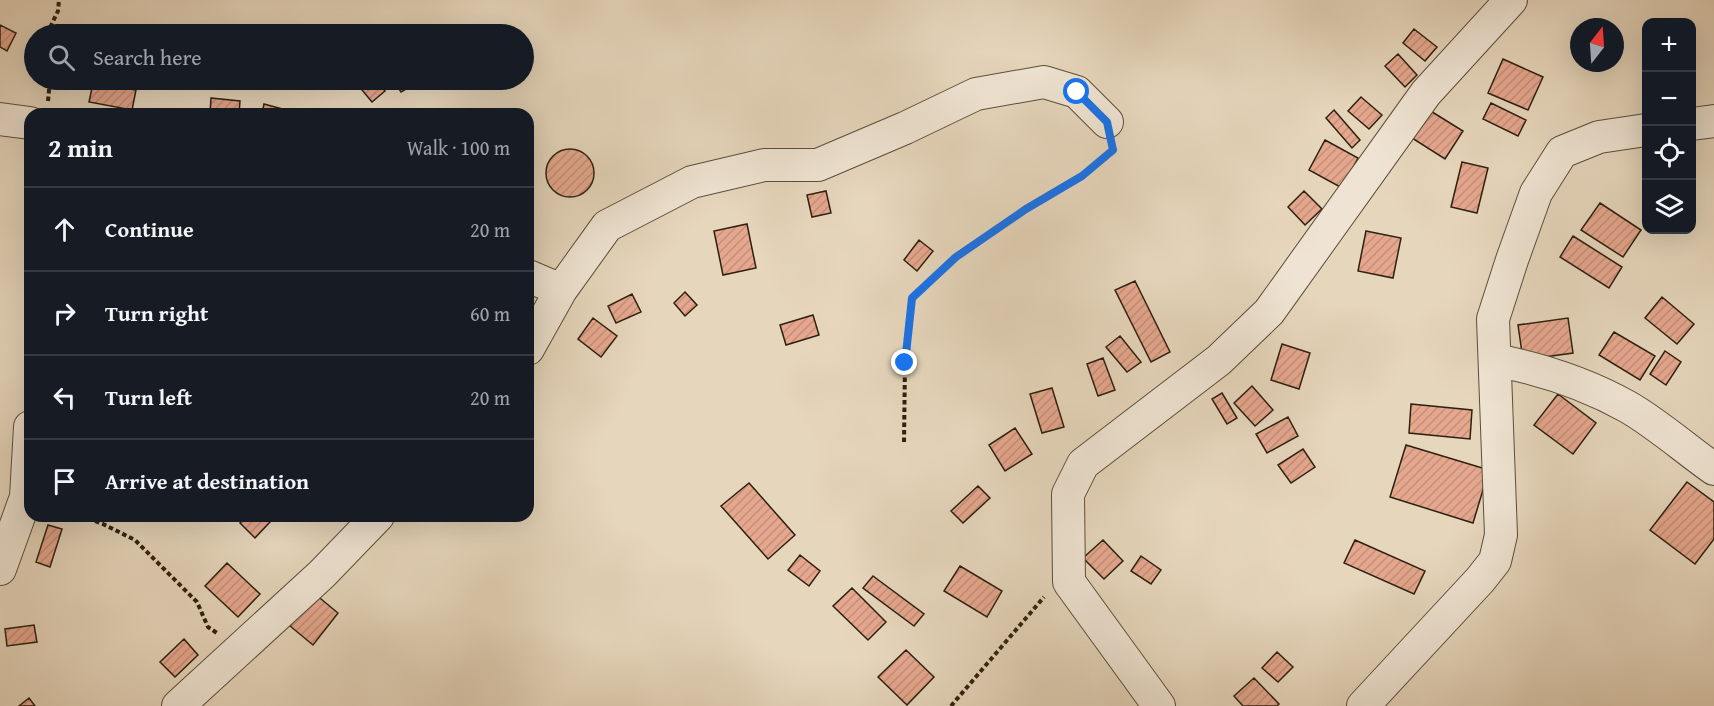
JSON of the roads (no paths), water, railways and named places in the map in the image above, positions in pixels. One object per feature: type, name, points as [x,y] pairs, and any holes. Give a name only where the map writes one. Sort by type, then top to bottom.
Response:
[{"type":"street","points":[[1159,706],[1070,582],[1068,494],[1083,464],[1220,360],[1269,312],[1426,93],[1511,0]]},
{"type":"street","points":[[534,338],[561,290],[607,226],[692,182],[764,165],[818,165],[905,128],[976,94],[1044,82],[1077,92],[1107,122]]},
{"type":"street","points":[[0,119],[24,117]]},
{"type":"street","points":[[1696,123],[1714,121]]},
{"type":"street","points":[[1363,706],[1495,561],[1501,534],[1493,319],[1536,193],[1562,152],[1599,137],[1642,131]]},
{"type":"street","points":[[534,279],[561,290]]},
{"type":"street","points":[[1495,360],[1555,375],[1587,387],[1630,408],[1714,469]]},
{"type":"street","points":[[0,523],[24,499]]},
{"type":"street","points":[[0,569],[24,503]]},
{"type":"street","points":[[178,706],[322,574],[372,522]]}]
